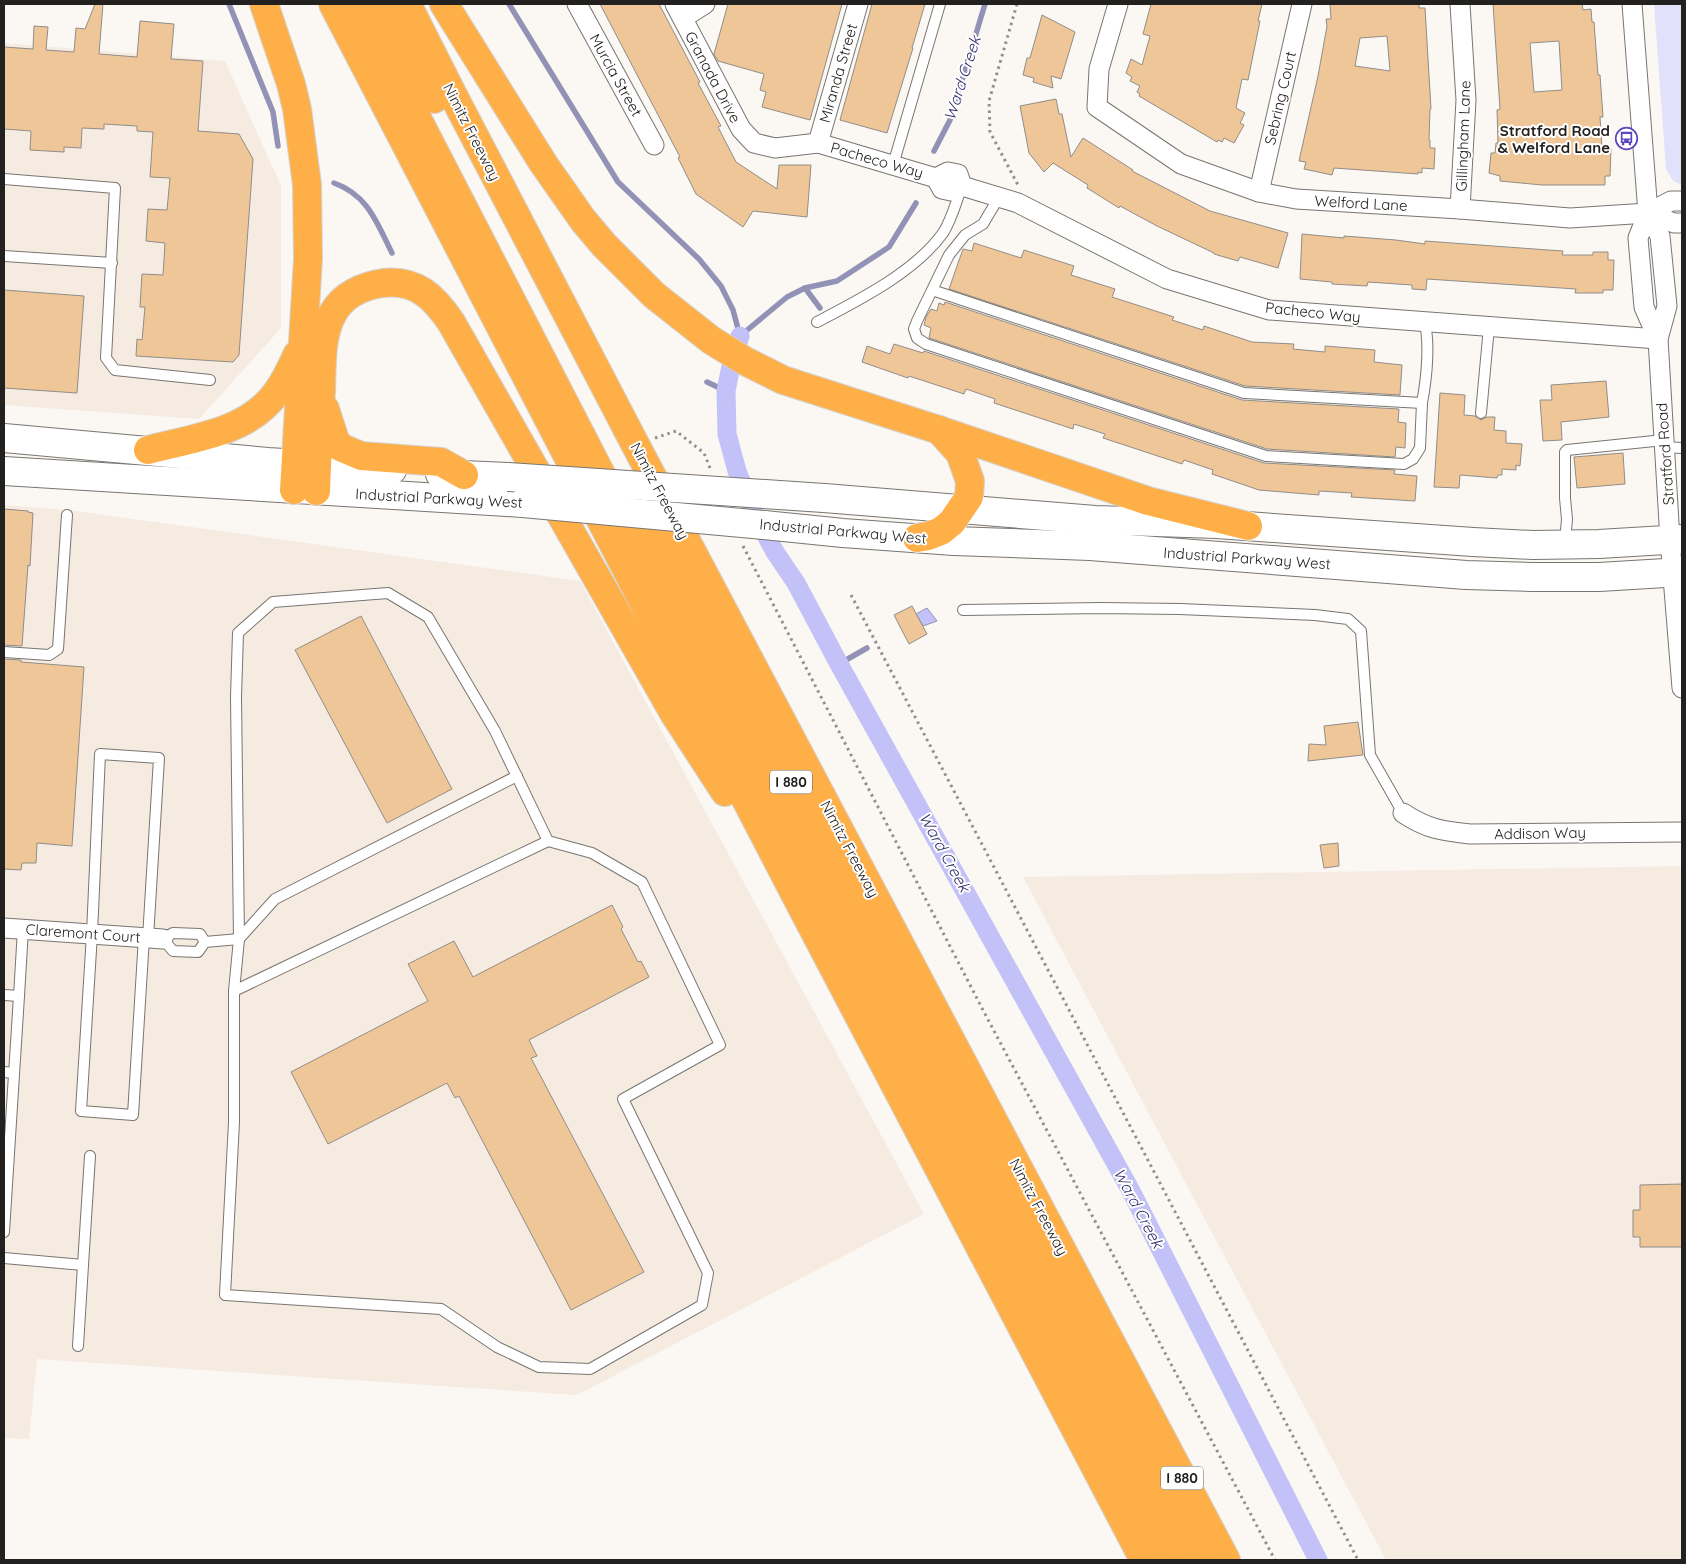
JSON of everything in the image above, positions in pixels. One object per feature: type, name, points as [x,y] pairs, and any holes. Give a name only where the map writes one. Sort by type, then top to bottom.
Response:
[{"type":"highway","points":[[264,4],[291,84],[297,109],[307,185],[308,249],[302,344],[305,477]]},
{"type":"highway","points":[[332,4],[1144,1560]]},
{"type":"highway","name":"I 880","points":[[358,4],[646,561],[1168,1560]]},
{"type":"highway","name":"I 880","points":[[384,4],[1198,1560]]},
{"type":"highway","name":"Nimitz Freeway","points":[[407,4],[635,444],[1226,1560]]},
{"type":"highway","points":[[444,4],[543,163],[583,220],[604,245],[654,295],[711,340],[745,361],[783,380],[939,430],[1148,501],[1248,526]]},
{"type":"highway","points":[[305,477],[321,393],[324,345],[332,314],[353,293],[369,286],[385,283],[402,283],[418,288],[431,296],[441,307],[461,337],[675,715],[796,896]]},
{"type":"highway","points":[[148,450],[224,430],[245,422],[276,394],[287,378],[302,344]]},
{"type":"highway","points":[[321,393],[335,440],[340,447],[361,456],[441,462],[464,475]]},
{"type":"highway","points":[[917,538],[941,531],[952,522],[969,497],[970,481],[960,453],[939,430]]},
{"type":"main road","name":"Industrial Parkway West","points":[[4,438],[148,450],[305,477],[523,503],[843,533],[1090,546],[1466,575],[1599,577],[1678,572]]},
{"type":"main road","name":"Industrial Parkway West","points":[[4,471],[305,477],[464,475],[824,498],[1095,520],[1248,526],[1472,542],[1533,545],[1599,544],[1676,539]]},
{"type":"street","name":"Murcia Street","points":[[577,4],[654,146]]},
{"type":"street","points":[[679,11],[705,4]]},
{"type":"street","name":"Miranda Street","points":[[818,143],[858,4]]},
{"type":"street","name":"Welford Lane","points":[[1118,4],[1099,69],[1097,107],[1181,164],[1259,192],[1296,199],[1570,218],[1648,213]]},
{"type":"street","name":"Sebring Court","points":[[1259,192],[1302,4]]},
{"type":"street","name":"Gillingham Lane","points":[[1460,4],[1466,100],[1460,209]]},
{"type":"street","name":"Stratford Road","points":[[1632,4],[1648,213],[1660,236],[1667,306],[1658,339],[1670,445],[1678,572],[1682,688]]},
{"type":"street","name":"Granada Drive","points":[[679,11],[741,130],[754,143],[775,148],[818,143]]},
{"type":"street","name":"Pacheco Way","points":[[818,143],[936,178],[948,172],[958,174],[962,186],[1018,203],[1167,279],[1268,310],[1658,339]]},
{"type":"street","points":[[1648,213],[1671,202],[1682,201]]},
{"type":"street","points":[[1648,213],[1674,223],[1682,223]]},
{"type":"street","name":"Addison Way","points":[[1403,813],[1421,825],[1444,832],[1470,834],[1682,832]]},
{"type":"street","name":"Claremont Court","points":[[4,928],[152,938]]},
{"type":"lane","points":[[892,165],[940,4]]},
{"type":"lane","points":[[4,178],[116,188],[106,358],[115,370],[210,380]]},
{"type":"lane","points":[[817,322],[868,295],[911,264],[932,246],[943,232],[951,217],[962,186]]},
{"type":"lane","points":[[999,197],[983,224],[965,235],[949,255],[914,330],[916,338],[926,344],[1266,456],[1404,464],[1413,459],[1420,448],[1428,341],[1425,322]]},
{"type":"lane","points":[[4,256],[112,263]]},
{"type":"lane","points":[[932,290],[1244,393],[1422,403]]},
{"type":"lane","points":[[1481,413],[1489,327]]},
{"type":"lane","points":[[1565,544],[1567,519],[1564,452],[1567,450],[1670,445]]},
{"type":"lane","points":[[4,652],[49,655],[58,649],[66,516]]},
{"type":"lane","points":[[234,991],[548,840],[592,853],[642,882],[720,1045],[624,1099],[708,1272],[702,1305],[590,1369],[539,1367],[497,1347],[441,1309],[226,1295],[234,1122],[234,991],[239,939],[236,698],[238,633],[274,602],[388,593],[428,617],[495,731],[548,840]]},
{"type":"lane","points":[[962,610],[1180,609],[1348,619],[1361,631],[1370,755],[1403,813]]},
{"type":"lane","points":[[100,754],[159,758],[152,938],[133,1115],[81,1111],[92,934],[100,754]]},
{"type":"lane","points":[[152,938],[173,951],[198,952],[205,942],[239,939],[275,899],[517,776]]},
{"type":"lane","points":[[4,1232],[9,1073],[19,996],[22,929]]},
{"type":"lane","points":[[152,938],[173,933],[200,934],[205,942]]},
{"type":"lane","points":[[4,995],[19,996]]},
{"type":"lane","points":[[78,1346],[90,1156]]},
{"type":"lane","points":[[4,1258],[83,1265]]},
{"type":"path","points":[[1017,4],[989,101],[990,132],[1018,183],[1018,203]]},
{"type":"path","points":[[635,444],[676,431],[704,453],[711,471]]},
{"type":"path","points":[[742,543],[974,994],[1275,1560]]},
{"type":"path","points":[[851,594],[1358,1560]]},
{"type":"shaded area","points":[[1654,4],[1682,4],[1682,185],[1673,181],[1666,169]]},
{"type":"shaded area","points":[[4,43],[225,61],[281,186],[281,328],[199,419],[4,405]]},
{"type":"shaded area","points":[[4,505],[69,510],[580,581],[924,1214],[577,1395],[37,1359],[29,1439],[4,1438]]},
{"type":"shaded area","points":[[1682,866],[1682,1560],[1386,1560],[1023,877]]},
{"type":"water","points":[[927,608],[937,621],[923,626],[916,614]]},
{"type":"building","points":[[95,4],[103,4],[99,54],[137,57],[140,21],[174,24],[171,59],[203,61],[198,131],[239,134],[253,159],[239,355],[233,362],[136,356],[137,339],[142,340],[145,307],[140,307],[142,274],[163,275],[165,243],[146,241],[148,209],[167,210],[170,178],[150,177],[153,132],[137,131],[137,126],[104,124],[104,129],[82,128],[81,148],[64,147],[64,152],[30,150],[31,131],[4,129],[4,47],[33,49],[34,26],[48,27],[46,50],[74,52],[76,28],[85,29]]},
{"type":"building","points":[[600,4],[659,4],[700,82],[698,83],[721,126],[718,127],[736,162],[777,189],[779,165],[811,165],[807,217],[753,211],[743,227],[696,194],[678,158],[680,157]]},
{"type":"building","points":[[728,4],[842,4],[810,120],[762,107],[766,92],[760,90],[764,74],[718,61],[714,54]]},
{"type":"building","points":[[872,4],[925,4],[887,133],[840,120]]},
{"type":"building","points":[[1151,4],[1262,4],[1248,80],[1242,79],[1236,108],[1245,113],[1240,123],[1244,125],[1234,143],[1224,138],[1222,142],[1218,140],[1217,142],[1139,96],[1140,94],[1137,92],[1140,86],[1130,81],[1132,77],[1126,73],[1131,59],[1142,65],[1150,36],[1143,34]]},
{"type":"building","points":[[1330,4],[1419,4],[1419,8],[1425,8],[1431,109],[1429,140],[1430,148],[1435,148],[1434,169],[1422,168],[1422,173],[1418,172],[1418,174],[1334,168],[1332,175],[1304,169],[1306,162],[1299,161],[1318,76],[1327,26],[1326,19],[1331,19]],"holes":[[[1387,36],[1390,71],[1355,66],[1360,38]]]},
{"type":"building","points":[[1493,4],[1582,4],[1583,10],[1591,9],[1592,22],[1594,22],[1598,75],[1600,75],[1603,117],[1600,117],[1602,148],[1611,148],[1610,176],[1605,176],[1605,185],[1542,185],[1500,181],[1500,176],[1489,173],[1491,153],[1495,153],[1496,143],[1498,143],[1497,110],[1500,109]],"holes":[[[1559,41],[1562,90],[1534,92],[1530,43]]]},
{"type":"building","points":[[1042,15],[1075,32],[1061,79],[1051,76],[1053,88],[1033,82],[1034,78],[1023,75],[1027,58],[1030,58]]},
{"type":"building","points":[[1056,99],[1059,114],[1062,114],[1071,157],[1083,138],[1132,171],[1210,211],[1288,233],[1278,268],[1240,257],[1238,261],[1214,254],[1120,206],[1119,208],[1087,188],[1088,185],[1053,163],[1044,172],[1029,153],[1020,106]]},
{"type":"building","points":[[1302,234],[1396,240],[1425,244],[1425,241],[1563,251],[1562,255],[1593,255],[1593,252],[1608,252],[1608,260],[1614,260],[1613,290],[1603,290],[1603,293],[1575,293],[1576,289],[1427,279],[1426,290],[1412,289],[1412,285],[1368,282],[1367,286],[1332,284],[1332,282],[1300,279]]},
{"type":"building","points":[[974,243],[1021,258],[1024,250],[1074,266],[1071,275],[1115,289],[1112,297],[1174,317],[1172,320],[1203,330],[1204,326],[1252,342],[1294,344],[1293,349],[1325,352],[1325,346],[1375,350],[1374,362],[1402,365],[1400,395],[1245,386],[949,289],[963,249],[972,251]]},
{"type":"building","points":[[4,290],[84,296],[77,393],[4,388]]},
{"type":"building","points":[[945,302],[1242,400],[1399,409],[1398,422],[1406,423],[1405,448],[1396,447],[1395,457],[1267,449],[929,338],[931,328],[924,325],[926,317],[931,309],[937,311],[939,303],[944,305]]},
{"type":"building","points":[[894,344],[923,353],[924,351],[1264,463],[1395,470],[1394,474],[1417,476],[1415,501],[1351,497],[1352,493],[1319,491],[1319,495],[1259,490],[1212,474],[1213,470],[1184,460],[1182,464],[1103,438],[1105,434],[1074,424],[1073,429],[994,403],[995,399],[966,389],[964,394],[862,362],[867,346],[890,354]]},
{"type":"building","points":[[1606,381],[1609,417],[1561,422],[1562,440],[1543,441],[1540,400],[1552,400],[1551,385]]},
{"type":"building","points":[[1440,393],[1465,395],[1464,415],[1475,416],[1481,420],[1487,417],[1495,417],[1494,430],[1506,431],[1506,443],[1522,444],[1520,466],[1516,465],[1516,470],[1502,469],[1502,475],[1498,475],[1497,478],[1460,475],[1459,488],[1434,487]]},
{"type":"building","points":[[1623,453],[1625,484],[1577,488],[1574,457]]},
{"type":"building","points":[[4,509],[33,513],[22,646],[4,645]]},
{"type":"building","points":[[912,606],[927,634],[909,644],[894,615]]},
{"type":"building","points":[[361,616],[452,789],[387,823],[295,650]]},
{"type":"building","points":[[4,659],[84,667],[72,846],[37,843],[36,863],[22,863],[21,870],[4,869]]},
{"type":"building","points":[[1358,722],[1363,755],[1308,761],[1309,744],[1326,745],[1324,726]]},
{"type":"building","points":[[1338,843],[1339,866],[1324,868],[1320,845]]},
{"type":"building","points":[[612,905],[623,927],[621,929],[638,962],[641,961],[649,977],[529,1040],[537,1056],[531,1058],[644,1272],[571,1310],[459,1096],[455,1098],[447,1083],[328,1144],[291,1072],[428,1001],[408,964],[454,941],[473,977]]},
{"type":"building","points":[[1682,1184],[1682,1247],[1640,1247],[1640,1237],[1633,1237],[1633,1210],[1640,1210],[1640,1185]]},
{"type":"waterway","points":[[229,4],[273,112],[278,146]]},
{"type":"waterway","points":[[509,4],[618,182],[699,259],[721,286],[733,310],[740,336],[787,297],[805,288],[837,281],[889,247],[916,203]]},
{"type":"waterway","name":"Ward Creek","points":[[934,151],[950,120],[985,4]]},
{"type":"waterway","points":[[334,183],[346,188],[370,211],[392,253]]},
{"type":"waterway","points":[[805,288],[820,308]]},
{"type":"waterway","name":"Ward Creek","points":[[740,336],[726,391],[727,434],[737,471],[753,511],[775,552],[796,583],[1131,1191],[1318,1560]]},
{"type":"waterway","points":[[707,382],[726,391]]},
{"type":"waterway","points":[[839,664],[867,648]]},
{"type":"place","name":"Stratford Road & Welford Lane","points":[[1626,139]]}]
